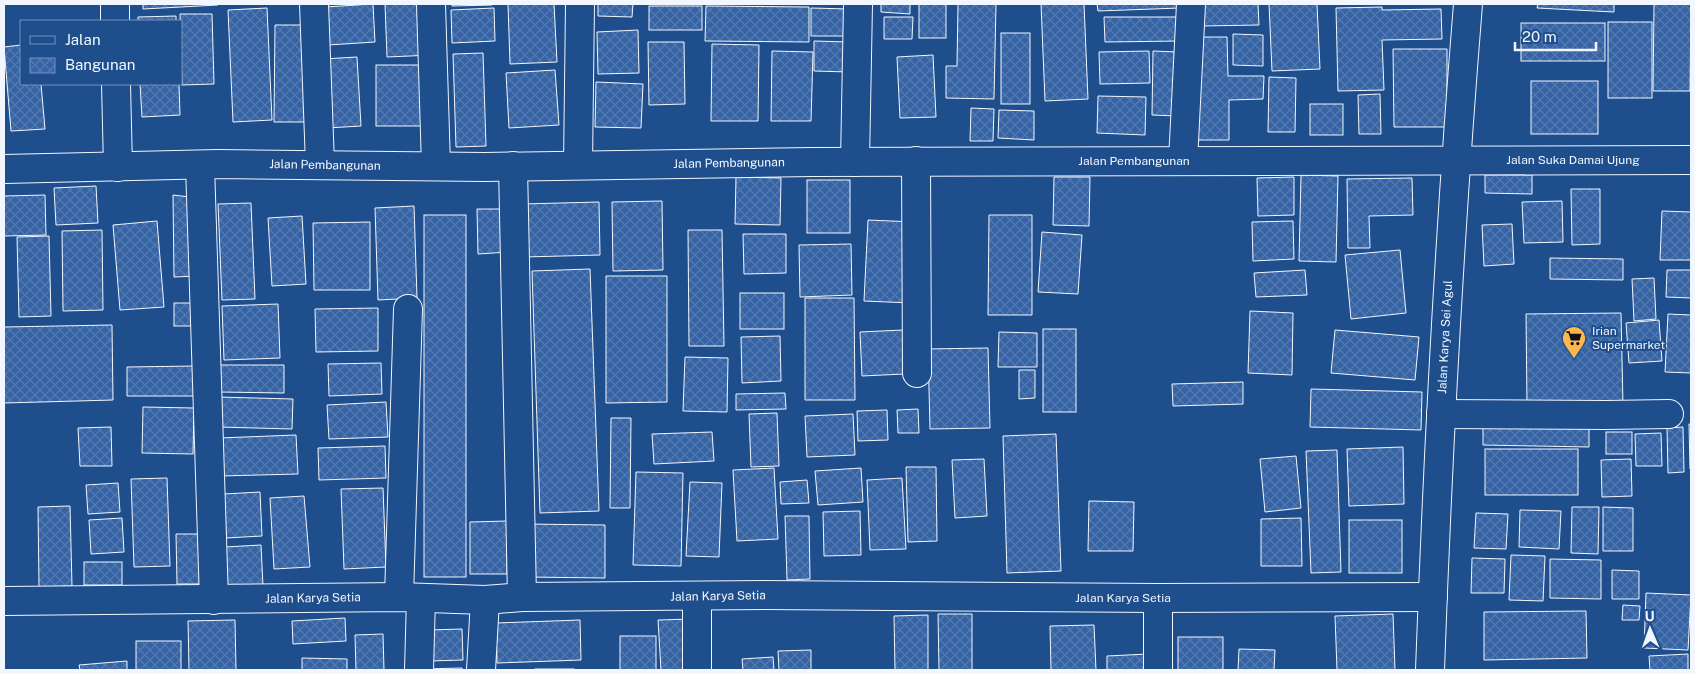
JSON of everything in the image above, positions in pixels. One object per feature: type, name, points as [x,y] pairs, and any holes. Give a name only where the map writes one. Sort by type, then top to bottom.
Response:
[{"type":"street","points":[[115,4],[115,20]]},
{"type":"street","points":[[314,4],[320,164]]},
{"type":"street","points":[[431,4],[436,166]]},
{"type":"street","points":[[578,165],[580,4]]},
{"type":"street","points":[[855,162],[858,4]]},
{"type":"street","points":[[1183,161],[1191,4]]},
{"type":"street","name":"Jalan Karya Sei Agul","points":[[1430,670],[1441,414],[1455,160],[1468,4]]},
{"type":"street","points":[[116,85],[118,167]]},
{"type":"street","name":"Jalan Pembangunan","points":[[4,169],[320,164],[513,166],[916,161],[1455,160]]},
{"type":"street","name":"Jalan Suka Damai Ujung","points":[[1455,160],[1691,160]]},
{"type":"street","points":[[916,161],[917,372]]},
{"type":"street","points":[[200,165],[214,600]]},
{"type":"street","points":[[513,166],[522,597]]},
{"type":"street","points":[[408,309],[410,598],[419,670]]},
{"type":"street","points":[[1441,414],[1669,414]]},
{"type":"street","name":"Jalan Karya Setia","points":[[4,601],[410,598],[485,600],[522,597],[765,595],[1158,598],[1433,597]]},
{"type":"street","points":[[697,597],[698,670]]},
{"type":"street","points":[[1158,598],[1158,670]]},
{"type":"street","points":[[481,670],[485,600]]},
{"type":"building","points":[[143,4],[218,4],[218,5],[143,9]]},
{"type":"building","points":[[373,4],[375,42],[328,45],[325,7]]},
{"type":"building","points":[[385,4],[430,4],[432,55],[387,57]]},
{"type":"building","points":[[452,4],[492,4],[492,5],[452,6]]},
{"type":"building","points":[[508,4],[554,4],[557,62],[510,64]]},
{"type":"building","points":[[598,4],[633,4],[632,17],[598,16]]},
{"type":"building","points":[[881,4],[910,4],[910,14],[881,12]]},
{"type":"building","points":[[919,4],[946,4],[946,38],[919,38]]},
{"type":"building","points":[[958,4],[996,4],[994,99],[946,98],[946,66],[957,66]]},
{"type":"building","points":[[1041,4],[1084,4],[1088,99],[1045,101]]},
{"type":"building","points":[[1097,4],[1180,4],[1180,8],[1098,11]]},
{"type":"building","points":[[1200,4],[1258,4],[1259,25],[1201,26]]},
{"type":"building","points":[[1269,4],[1317,4],[1320,69],[1272,71]]},
{"type":"building","points":[[1538,4],[1614,4],[1614,12],[1537,8]]},
{"type":"building","points":[[1654,4],[1691,4],[1690,91],[1653,91]]},
{"type":"building","points":[[649,6],[702,6],[702,30],[649,30]]},
{"type":"building","points":[[706,6],[809,7],[809,42],[705,41]]},
{"type":"building","points":[[1382,7],[1382,10],[1441,9],[1442,39],[1382,40],[1384,90],[1338,91],[1336,8]]},
{"type":"building","points":[[267,8],[272,120],[233,122],[228,10]]},
{"type":"building","points":[[494,8],[495,41],[452,43],[451,10]]},
{"type":"building","points":[[811,8],[849,9],[849,36],[811,36]]},
{"type":"building","points":[[180,14],[212,14],[214,84],[182,85],[182,20],[180,20]]},
{"type":"building","points":[[176,16],[176,20],[138,20],[138,17]]},
{"type":"building","points":[[884,17],[913,17],[912,39],[884,39]]},
{"type":"building","points":[[1104,17],[1179,17],[1179,41],[1105,42]]},
{"type":"building","points":[[1608,22],[1652,22],[1652,98],[1608,98]]},
{"type":"building","points":[[1521,23],[1605,23],[1605,61],[1521,61]]},
{"type":"building","points":[[275,25],[313,25],[312,122],[274,122]]},
{"type":"building","points":[[638,30],[639,73],[598,74],[597,32]]},
{"type":"building","points":[[1001,33],[1030,33],[1030,104],[1001,104]]},
{"type":"building","points":[[1233,34],[1263,35],[1263,66],[1233,65]]},
{"type":"building","points":[[1196,37],[1227,37],[1228,76],[1264,76],[1263,99],[1229,100],[1229,140],[1197,140]]},
{"type":"building","points":[[814,41],[849,42],[849,72],[814,71]]},
{"type":"building","points":[[648,42],[684,42],[685,104],[649,105]]},
{"type":"building","points":[[712,44],[759,45],[758,121],[711,121]]},
{"type":"building","points":[[20,45],[20,85],[41,85],[45,129],[11,131],[4,47]]},
{"type":"building","points":[[1393,49],[1447,49],[1447,127],[1394,127]]},
{"type":"building","points":[[772,51],[813,52],[811,121],[771,121]]},
{"type":"building","points":[[1149,51],[1150,83],[1100,84],[1099,52]]},
{"type":"building","points":[[1153,51],[1178,52],[1177,116],[1152,115]]},
{"type":"building","points":[[483,53],[486,146],[456,147],[453,54]]},
{"type":"building","points":[[933,55],[936,117],[900,118],[897,57]]},
{"type":"building","points":[[357,57],[361,126],[327,128],[323,59]]},
{"type":"building","points":[[376,65],[428,65],[428,126],[376,126]]},
{"type":"building","points":[[555,70],[559,125],[509,128],[506,73]]},
{"type":"building","points":[[1269,77],[1296,78],[1295,132],[1268,132]]},
{"type":"building","points":[[1531,81],[1598,81],[1598,134],[1531,134]]},
{"type":"building","points":[[596,82],[643,84],[641,128],[595,127]]},
{"type":"building","points":[[140,85],[179,85],[180,115],[142,117]]},
{"type":"building","points":[[1380,94],[1381,134],[1359,134],[1358,95]]},
{"type":"building","points":[[1098,96],[1146,97],[1145,135],[1097,133]]},
{"type":"building","points":[[1310,104],[1343,104],[1343,135],[1310,135]]},
{"type":"building","points":[[971,108],[994,109],[993,141],[970,141]]},
{"type":"building","points":[[999,110],[1034,111],[1034,140],[998,138]]},
{"type":"building","points":[[1301,175],[1338,176],[1336,262],[1299,261]]},
{"type":"building","points":[[1485,175],[1532,175],[1532,194],[1485,193]]},
{"type":"building","points":[[736,177],[781,178],[780,225],[735,224]]},
{"type":"building","points":[[1054,177],[1090,177],[1089,226],[1053,225]]},
{"type":"building","points":[[1294,177],[1294,215],[1258,216],[1257,178]]},
{"type":"building","points":[[1412,178],[1413,215],[1369,216],[1370,248],[1348,248],[1347,179]]},
{"type":"building","points":[[807,180],[850,180],[850,233],[807,233]]},
{"type":"building","points":[[96,186],[98,223],[56,225],[54,188]]},
{"type":"building","points":[[1571,189],[1600,189],[1600,244],[1572,245]]},
{"type":"building","points":[[45,195],[46,235],[4,236],[4,196]]},
{"type":"building","points":[[173,195],[190,197],[199,276],[174,277]]},
{"type":"building","points":[[662,201],[663,270],[613,271],[612,202]]},
{"type":"building","points":[[1562,201],[1563,242],[1524,243],[1522,202]]},
{"type":"building","points":[[599,202],[600,255],[524,257],[522,204]]},
{"type":"building","points":[[251,203],[255,299],[222,300],[218,204]]},
{"type":"building","points":[[414,206],[417,298],[378,300],[375,208]]},
{"type":"building","points":[[477,209],[508,209],[509,252],[478,254]]},
{"type":"building","points":[[1662,211],[1691,212],[1691,260],[1660,260]]},
{"type":"building","points":[[424,215],[466,215],[466,577],[424,577]]},
{"type":"building","points":[[989,215],[1032,215],[1032,315],[988,315]]},
{"type":"building","points":[[302,216],[306,284],[272,286],[268,218]]},
{"type":"building","points":[[868,220],[914,222],[911,303],[864,301]]},
{"type":"building","points":[[157,221],[164,307],[120,310],[113,225]]},
{"type":"building","points":[[1293,221],[1294,259],[1253,261],[1252,222]]},
{"type":"building","points":[[370,222],[370,290],[314,290],[313,223]]},
{"type":"building","points":[[1512,224],[1514,264],[1484,266],[1482,225]]},
{"type":"building","points":[[102,230],[103,310],[63,311],[62,231]]},
{"type":"building","points":[[688,230],[722,230],[724,346],[689,346]]},
{"type":"building","points":[[1042,232],[1082,235],[1078,294],[1038,292]]},
{"type":"building","points":[[743,234],[786,234],[786,273],[744,274]]},
{"type":"building","points":[[49,236],[51,316],[19,317],[17,237]]},
{"type":"building","points":[[851,244],[852,295],[800,297],[799,245]]},
{"type":"building","points":[[1400,250],[1406,313],[1351,319],[1345,255]]},
{"type":"building","points":[[1550,258],[1623,259],[1623,280],[1550,279]]},
{"type":"building","points":[[590,269],[599,511],[540,513],[532,271]]},
{"type":"building","points":[[1305,270],[1307,295],[1256,297],[1254,273]]},
{"type":"building","points":[[1667,270],[1691,270],[1691,298],[1666,297]]},
{"type":"building","points":[[606,276],[667,276],[667,402],[606,403]]},
{"type":"building","points":[[1654,278],[1656,319],[1634,321],[1632,279]]},
{"type":"building","points":[[740,293],[784,293],[784,329],[740,329]]},
{"type":"building","points":[[805,298],[854,298],[855,400],[805,400]]},
{"type":"building","points":[[174,303],[194,303],[194,326],[174,326]]},
{"type":"building","points":[[278,304],[280,358],[224,360],[222,306]]},
{"type":"building","points":[[378,308],[378,351],[316,352],[315,309]]},
{"type":"building","points":[[1250,311],[1293,313],[1292,375],[1248,373]]},
{"type":"building","name":"Irian Supermarket","points":[[1621,313],[1623,405],[1527,406],[1526,314]]},
{"type":"building","points":[[1668,314],[1691,315],[1691,373],[1665,372]]},
{"type":"building","points":[[1659,320],[1662,361],[1629,363],[1626,323]]},
{"type":"building","points":[[112,325],[113,400],[4,403],[4,327]]},
{"type":"building","points":[[1043,329],[1076,329],[1076,412],[1043,412]]},
{"type":"building","points":[[903,330],[904,374],[862,376],[860,332]]},
{"type":"building","points":[[1335,330],[1419,337],[1415,380],[1331,373]]},
{"type":"building","points":[[999,332],[1037,333],[1037,367],[998,367]]},
{"type":"building","points":[[780,336],[781,381],[742,383],[741,337]]},
{"type":"building","points":[[988,348],[990,428],[930,429],[928,349]]},
{"type":"building","points":[[685,357],[728,358],[727,412],[683,411]]},
{"type":"building","points":[[381,363],[382,394],[329,396],[328,364]]},
{"type":"building","points":[[220,365],[284,365],[284,393],[220,392]]},
{"type":"building","points":[[195,366],[195,396],[127,396],[127,367]]},
{"type":"building","points":[[1019,370],[1035,370],[1035,398],[1019,399]]},
{"type":"building","points":[[1243,382],[1243,404],[1173,406],[1172,384]]},
{"type":"building","points":[[1311,389],[1422,392],[1421,430],[1310,427]]},
{"type":"building","points":[[785,393],[786,409],[736,410],[736,394]]},
{"type":"building","points":[[218,397],[293,399],[292,429],[218,427]]},
{"type":"building","points":[[386,402],[388,437],[329,439],[327,405]]},
{"type":"building","points":[[143,407],[194,408],[193,454],[142,453]]},
{"type":"building","points":[[918,409],[919,433],[898,433],[897,410]]},
{"type":"building","points":[[887,410],[888,440],[858,441],[857,411]]},
{"type":"building","points":[[777,413],[779,466],[751,467],[749,414]]},
{"type":"building","points":[[853,414],[855,455],[807,457],[805,416]]},
{"type":"building","points":[[611,418],[631,418],[630,508],[610,508]]},
{"type":"building","points":[[1483,423],[1589,425],[1589,447],[1483,445]]},
{"type":"building","points":[[1689,424],[1691,424],[1691,469],[1690,469]]},
{"type":"building","points":[[111,427],[112,466],[80,466],[78,428]]},
{"type":"building","points":[[1683,427],[1684,472],[1668,473],[1667,428]]},
{"type":"building","points":[[712,432],[714,461],[654,464],[652,434]]},
{"type":"building","points":[[1606,432],[1632,432],[1632,454],[1606,454]]},
{"type":"building","points":[[1661,433],[1662,466],[1636,466],[1635,434]]},
{"type":"building","points":[[1056,434],[1061,571],[1007,573],[1003,436]]},
{"type":"building","points":[[296,435],[298,474],[220,476],[219,438]]},
{"type":"building","points":[[385,446],[386,478],[319,480],[318,448]]},
{"type":"building","points":[[1403,447],[1404,504],[1349,506],[1347,449]]},
{"type":"building","points":[[1485,449],[1578,449],[1578,495],[1485,495]]},
{"type":"building","points":[[1337,450],[1341,572],[1311,573],[1306,451]]},
{"type":"building","points":[[1296,456],[1301,508],[1265,512],[1260,459]]},
{"type":"building","points":[[984,459],[987,516],[955,518],[952,460]]},
{"type":"building","points":[[1631,459],[1632,496],[1602,497],[1601,460]]},
{"type":"building","points":[[906,467],[936,467],[937,541],[908,542]]},
{"type":"building","points":[[774,468],[778,539],[737,541],[733,470]]},
{"type":"building","points":[[861,468],[863,502],[818,505],[815,471]]},
{"type":"building","points":[[636,472],[683,473],[681,566],[633,565]]},
{"type":"building","points":[[167,478],[170,566],[134,567],[131,479]]},
{"type":"building","points":[[902,478],[906,549],[870,550],[867,480]]},
{"type":"building","points":[[807,480],[809,503],[781,504],[780,482]]},
{"type":"building","points":[[690,482],[722,483],[719,557],[686,556]]},
{"type":"building","points":[[118,483],[120,512],[88,514],[86,485]]},
{"type":"building","points":[[383,488],[386,567],[344,569],[341,489]]},
{"type":"building","points":[[260,492],[262,536],[226,538],[224,494]]},
{"type":"building","points":[[304,496],[310,567],[274,569],[270,498]]},
{"type":"building","points":[[1089,501],[1134,502],[1133,551],[1088,551]]},
{"type":"building","points":[[70,506],[72,586],[39,587],[38,507]]},
{"type":"building","points":[[1572,507],[1599,507],[1598,554],[1571,553]]},
{"type":"building","points":[[1603,507],[1633,508],[1633,551],[1603,551]]},
{"type":"building","points":[[1520,510],[1561,511],[1559,549],[1519,547]]},
{"type":"building","points":[[860,511],[861,555],[824,556],[823,512]]},
{"type":"building","points":[[1476,513],[1508,514],[1506,549],[1474,548]]},
{"type":"building","points":[[785,516],[809,516],[810,579],[787,580]]},
{"type":"building","points":[[122,518],[124,552],[91,554],[89,520]]},
{"type":"building","points":[[1301,518],[1302,566],[1261,566],[1261,519]]},
{"type":"building","points":[[1349,520],[1402,520],[1402,573],[1349,573]]},
{"type":"building","points":[[507,521],[507,574],[470,574],[470,522]]},
{"type":"building","points":[[526,524],[605,525],[605,578],[526,577]]},
{"type":"building","points":[[176,534],[202,534],[203,584],[177,584]]},
{"type":"building","points":[[261,545],[263,586],[227,588],[225,547]]},
{"type":"building","points":[[1511,555],[1545,556],[1543,601],[1509,600]]},
{"type":"building","points":[[1472,558],[1505,559],[1504,593],[1471,593]]},
{"type":"building","points":[[1550,559],[1601,560],[1601,599],[1550,598]]},
{"type":"building","points":[[84,562],[122,562],[122,585],[84,585]]},
{"type":"building","points":[[1612,570],[1639,571],[1639,599],[1612,599]]},
{"type":"building","points":[[1646,593],[1691,595],[1688,650],[1644,648]]},
{"type":"building","points":[[1623,605],[1640,606],[1639,620],[1622,620]]},
{"type":"building","points":[[1586,611],[1587,658],[1484,660],[1484,612]]},
{"type":"building","points":[[938,614],[972,614],[972,670],[939,670]]},
{"type":"building","points":[[1393,614],[1395,670],[1337,670],[1335,616]]},
{"type":"building","points":[[928,615],[928,670],[895,670],[894,616]]},
{"type":"building","points":[[345,618],[346,641],[293,644],[292,621]]},
{"type":"building","points":[[691,619],[693,670],[661,670],[658,620]]},
{"type":"building","points":[[235,620],[236,670],[189,670],[188,621]]},
{"type":"building","points":[[580,620],[581,660],[497,663],[496,623]]},
{"type":"building","points":[[1094,625],[1096,670],[1051,670],[1050,626]]},
{"type":"building","points":[[462,629],[463,660],[429,661],[429,630]]},
{"type":"building","points":[[383,634],[384,670],[356,670],[355,635]]},
{"type":"building","points":[[620,636],[656,636],[656,670],[620,670]]},
{"type":"building","points":[[1178,637],[1223,637],[1223,670],[1178,670]]},
{"type":"building","points":[[136,641],[181,641],[181,670],[136,670]]},
{"type":"building","points":[[1239,649],[1275,650],[1274,670],[1238,670]]},
{"type":"building","points":[[811,650],[811,670],[779,670],[778,651]]},
{"type":"building","points":[[1148,654],[1149,670],[1107,670],[1107,656]]},
{"type":"building","points":[[1688,654],[1688,670],[1650,670],[1649,656]]},
{"type":"building","points":[[773,657],[774,670],[743,670],[742,659]]},
{"type":"building","points":[[302,658],[347,659],[347,670],[302,670]]},
{"type":"building","points":[[127,661],[127,670],[80,670],[79,665]]},
{"type":"building","points":[[462,668],[462,670],[423,670],[423,669]]},
{"type":"building","points":[[574,669],[574,670],[535,670]]},
{"type":"place","name":"Irian Supermarket","points":[[1574,359]]}]
